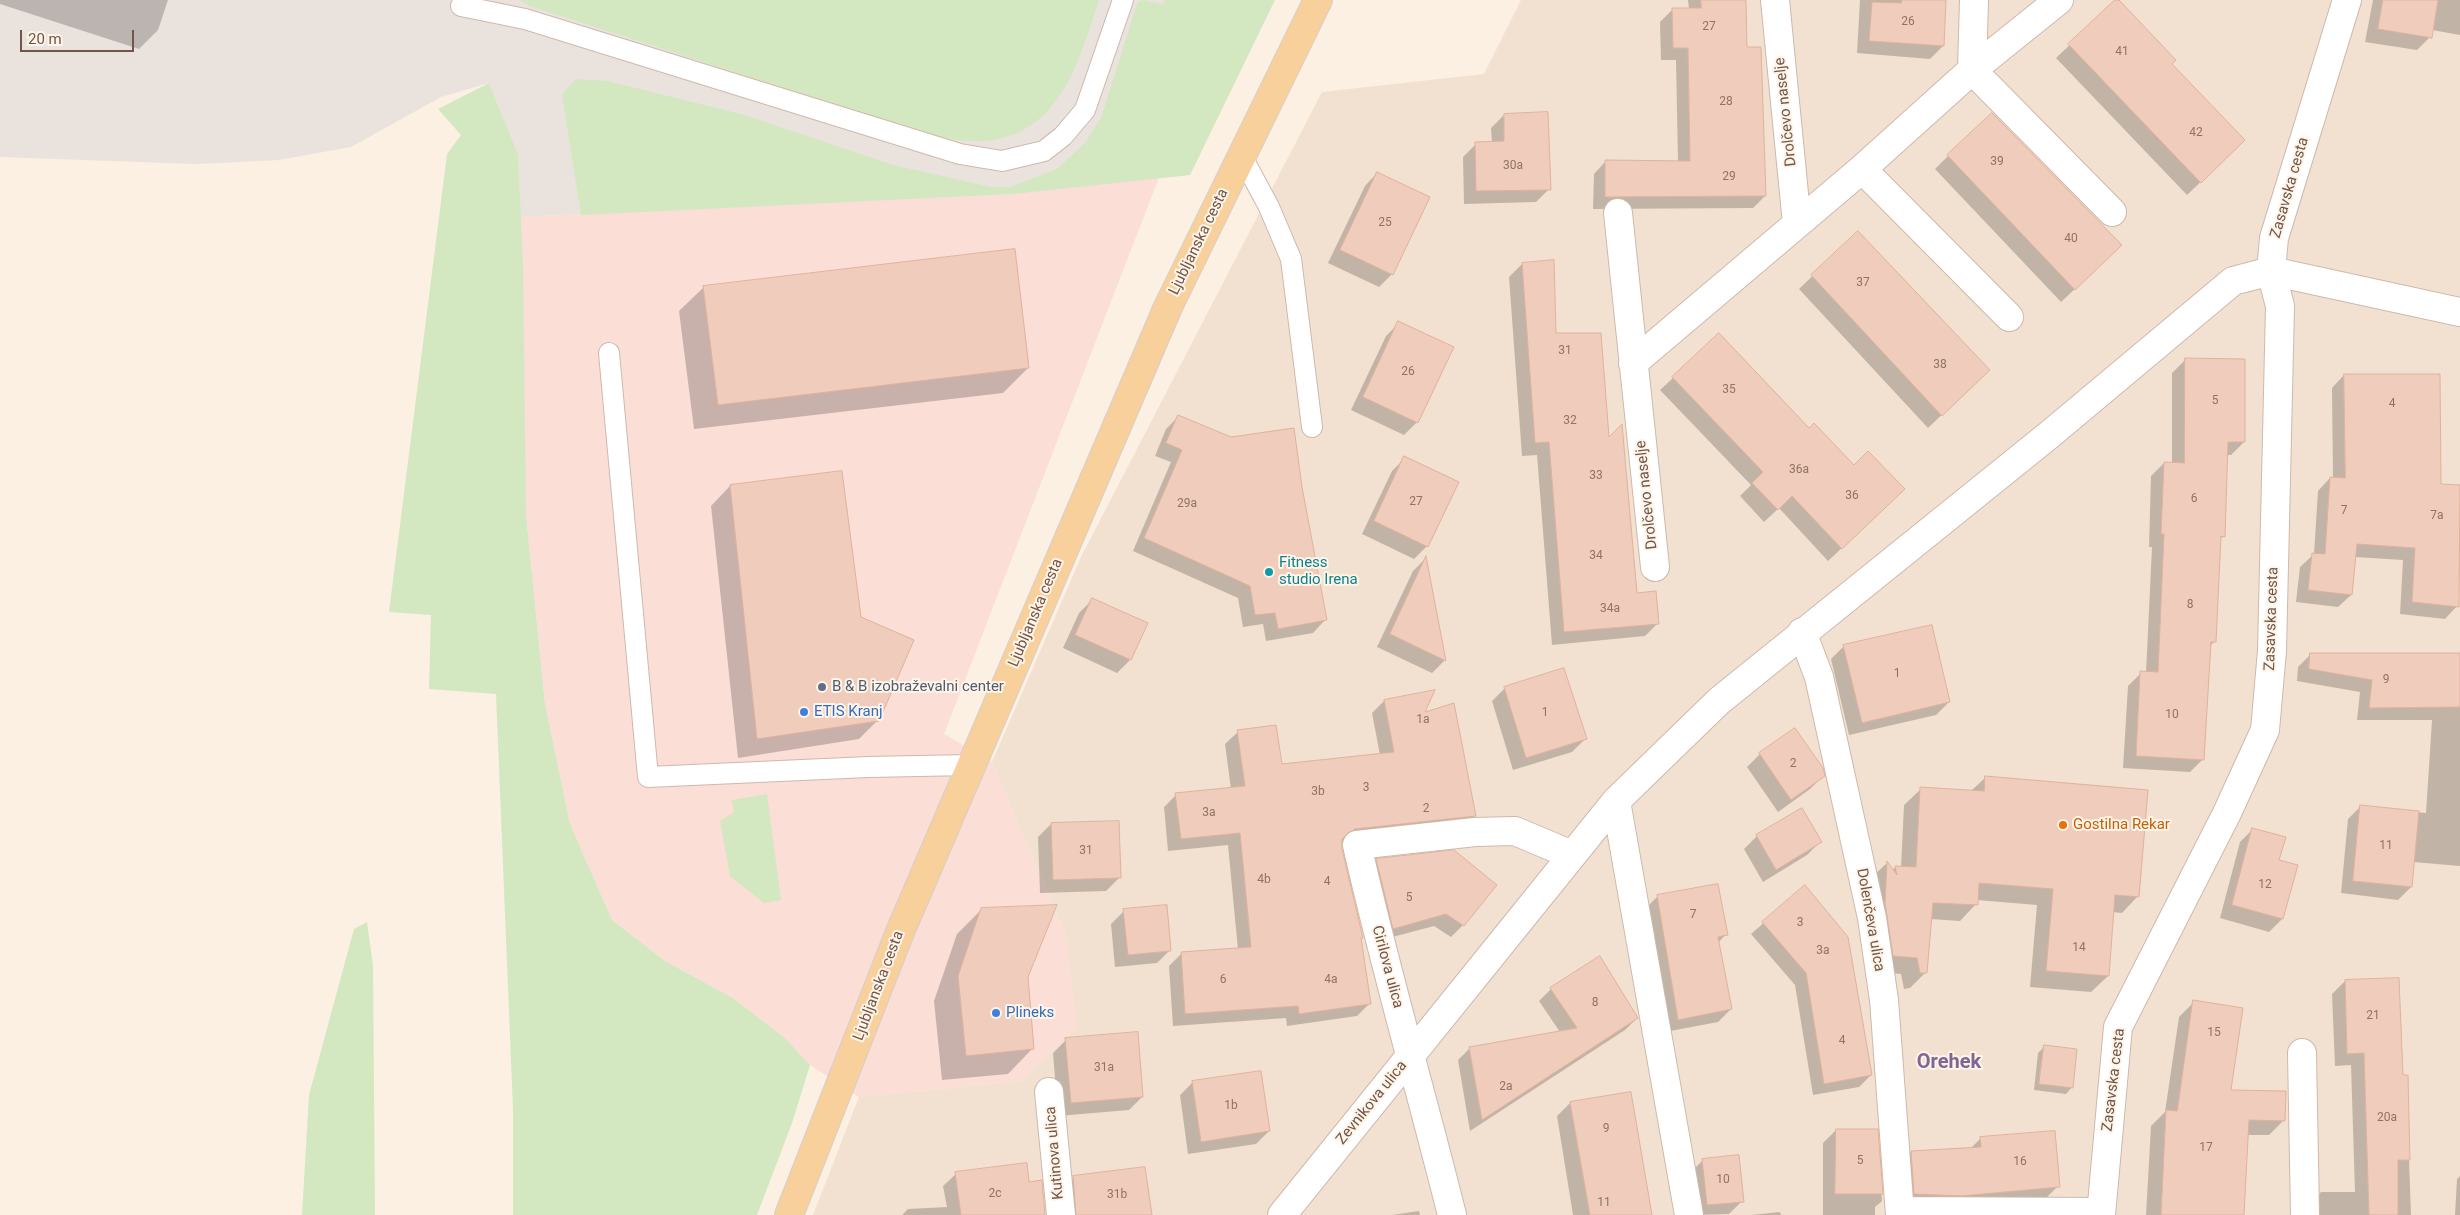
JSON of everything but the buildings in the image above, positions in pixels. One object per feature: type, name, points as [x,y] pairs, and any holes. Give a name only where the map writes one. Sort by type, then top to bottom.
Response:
[{"type":"main road","name":"Ljubljanska cesta","points":[[789,1215],[900,932],[1168,307],[1318,0]]},
{"type":"street","name":"Drolčevo naselje","points":[[1775,0],[1797,224]]},
{"type":"street","points":[[1974,0],[1972,70],[2112,212]]},
{"type":"street","points":[[1633,363],[1862,169],[1972,70],[2060,0]]},
{"type":"street","name":"Zasavska cesta","points":[[2101,1213],[2118,1027],[2227,813],[2265,730],[2272,651],[2280,306],[2272,271],[2274,238],[2347,0]]},
{"type":"street","points":[[1862,169],[2009,317]]},
{"type":"street","name":"Drolčevo naselje","points":[[1618,213],[1655,567]]},
{"type":"street","points":[[1411,1054],[1616,801],[1718,702],[1802,632],[2049,435],[2233,281],[2272,271],[2460,312]]},
{"type":"street","name":"Dolenčeva ulica","points":[[1802,632],[1819,677],[1872,918],[1884,1000],[1900,1213]]},
{"type":"street","points":[[1616,801],[1689,1215]]},
{"type":"street","name":"Cirilova ulica","points":[[1411,1054],[1379,941],[1357,845],[1474,832],[1515,831],[1572,855]]},
{"type":"street","points":[[2302,1053],[2305,1215]]},
{"type":"street","name":"Zevnikova ulica","points":[[1304,1203],[1411,1054]]},
{"type":"street","name":"Zevnikova ulica","points":[[1411,1054],[1452,1215]]},
{"type":"street","name":"Kutinova ulica","points":[[1049,1092],[1061,1215]]},
{"type":"street","points":[[1282,1215],[1304,1203]]},
{"type":"street","points":[[1900,1213],[2101,1213]]},
{"type":"lane","points":[[461,6],[525,19],[960,154],[1002,161],[1044,151],[1064,136],[1085,110],[1122,0]]},
{"type":"lane","points":[[1241,155],[1269,207],[1292,259],[1312,427]]},
{"type":"lane","points":[[609,353],[648,777],[868,767],[970,765]]},
{"type":"shaded area","points":[[0,0],[1243,0],[1163,167],[1013,194],[520,217],[518,154],[489,83],[441,97],[351,147],[279,160],[197,164],[0,157]]},
{"type":"shaded area","points":[[1521,0],[2460,0],[2460,1215],[813,1215],[859,1097],[1022,1081],[1067,938],[992,762],[1082,555],[1322,92],[1484,74]]},
{"type":"shaded area","points":[[1163,167],[944,734],[992,762],[1067,938],[1077,1029],[1022,1081],[859,1097],[810,1065],[785,1038],[733,998],[665,961],[612,920],[570,824],[545,704],[526,515],[520,217],[1013,194]]},
{"type":"green space","points":[[520,0],[1099,0],[1074,70],[1048,110],[1030,126],[1009,136],[982,141],[967,141],[940,138],[530,6]]},
{"type":"green space","points":[[1142,0],[1163,4],[1165,0],[1275,0],[1190,175],[1013,194],[581,215],[562,94],[576,79],[607,81],[741,114],[893,165],[991,187],[1011,187],[1057,169],[1085,143],[1101,118],[1137,4]]},
{"type":"green space","points":[[489,83],[518,154],[523,267],[526,515],[545,704],[570,824],[612,920],[665,961],[733,998],[785,1038],[810,1065],[792,1123],[757,1215],[513,1215],[513,1109],[496,694],[429,689],[431,615],[389,612],[447,154],[461,135],[438,109]]},
{"type":"green space","points":[[767,794],[781,900],[764,903],[730,876],[720,821],[734,812],[732,800]]},
{"type":"green space","points":[[367,922],[373,966],[375,1215],[302,1215],[309,1095],[354,929]]},
{"type":"place","name":"Fitness studio Irena","points":[[1269,572]]},
{"type":"place","name":"B & B izobraževalni center","points":[[822,687]]},
{"type":"place","name":"ETIS Kranj","points":[[804,712]]},
{"type":"place","name":"Gostilna Rekar","points":[[2063,825]]},
{"type":"place","name":"Plineks","points":[[996,1013]]},
{"type":"district","name":"Orehek","points":[[1949,1063]]}]
